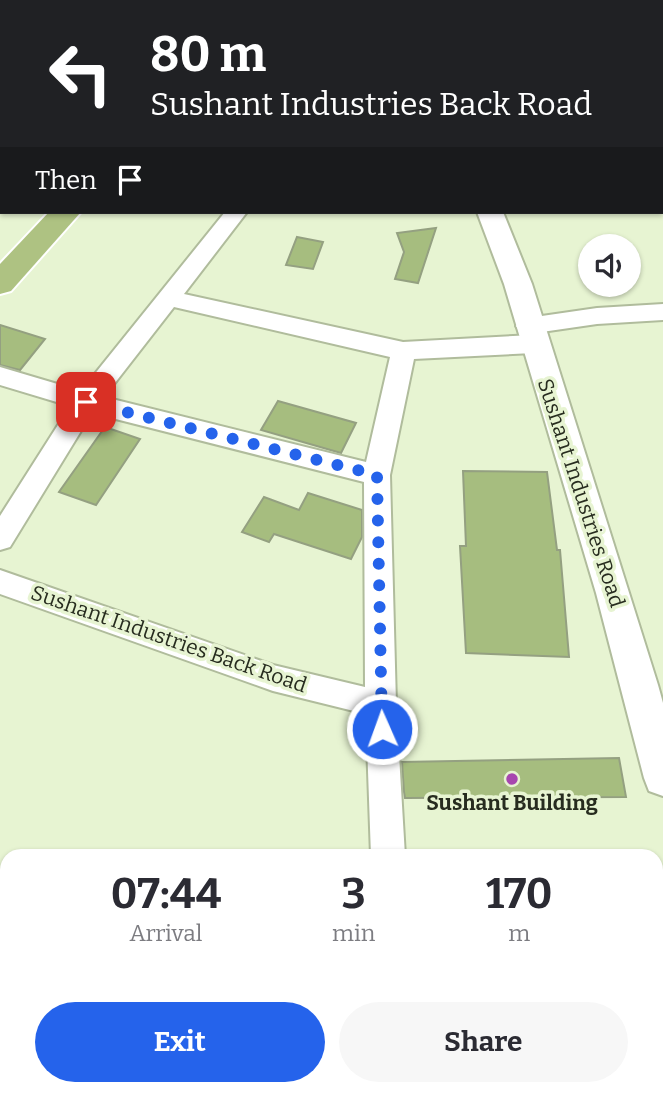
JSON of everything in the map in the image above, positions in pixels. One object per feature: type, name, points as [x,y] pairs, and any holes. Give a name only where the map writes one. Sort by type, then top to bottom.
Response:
[{"type":"main road","points":[[0,283],[64,214]]},
{"type":"street","points":[[0,538],[86,402],[234,214]]},
{"type":"street","name":"Sushant Industries Road","points":[[491,214],[506,245],[531,335],[654,694],[663,778]]},
{"type":"street","points":[[168,298],[403,351],[531,335],[597,316],[663,312]]},
{"type":"street","points":[[388,849],[381,704],[377,475],[403,351]]},
{"type":"street","points":[[0,376],[86,402],[377,475]]},
{"type":"street","name":"Sushant Industries Back Road","points":[[0,582],[273,678],[381,704]]},
{"type":"building","points":[[436,228],[418,283],[395,279],[404,252],[397,233]]},
{"type":"building","points":[[297,237],[323,242],[313,269],[286,265]]},
{"type":"building","points":[[0,325],[45,339],[20,370],[0,365]]},
{"type":"building","points":[[278,401],[356,423],[341,453],[261,430]]},
{"type":"building","points":[[105,427],[140,439],[96,505],[59,492]]},
{"type":"building","points":[[463,471],[547,472],[557,550],[560,550],[569,657],[466,653],[460,546],[466,546]]},
{"type":"building","points":[[308,493],[362,510],[362,537],[351,559],[274,534],[269,542],[242,532],[264,497],[299,510]]},
{"type":"building","name":"Sushant Building","points":[[619,758],[626,797],[405,798],[402,762]]},
{"type":"place","name":"Sushant Building","points":[[512,779]]},
{"type":"route","points":[[86,402],[377,475],[382,729]]}]
